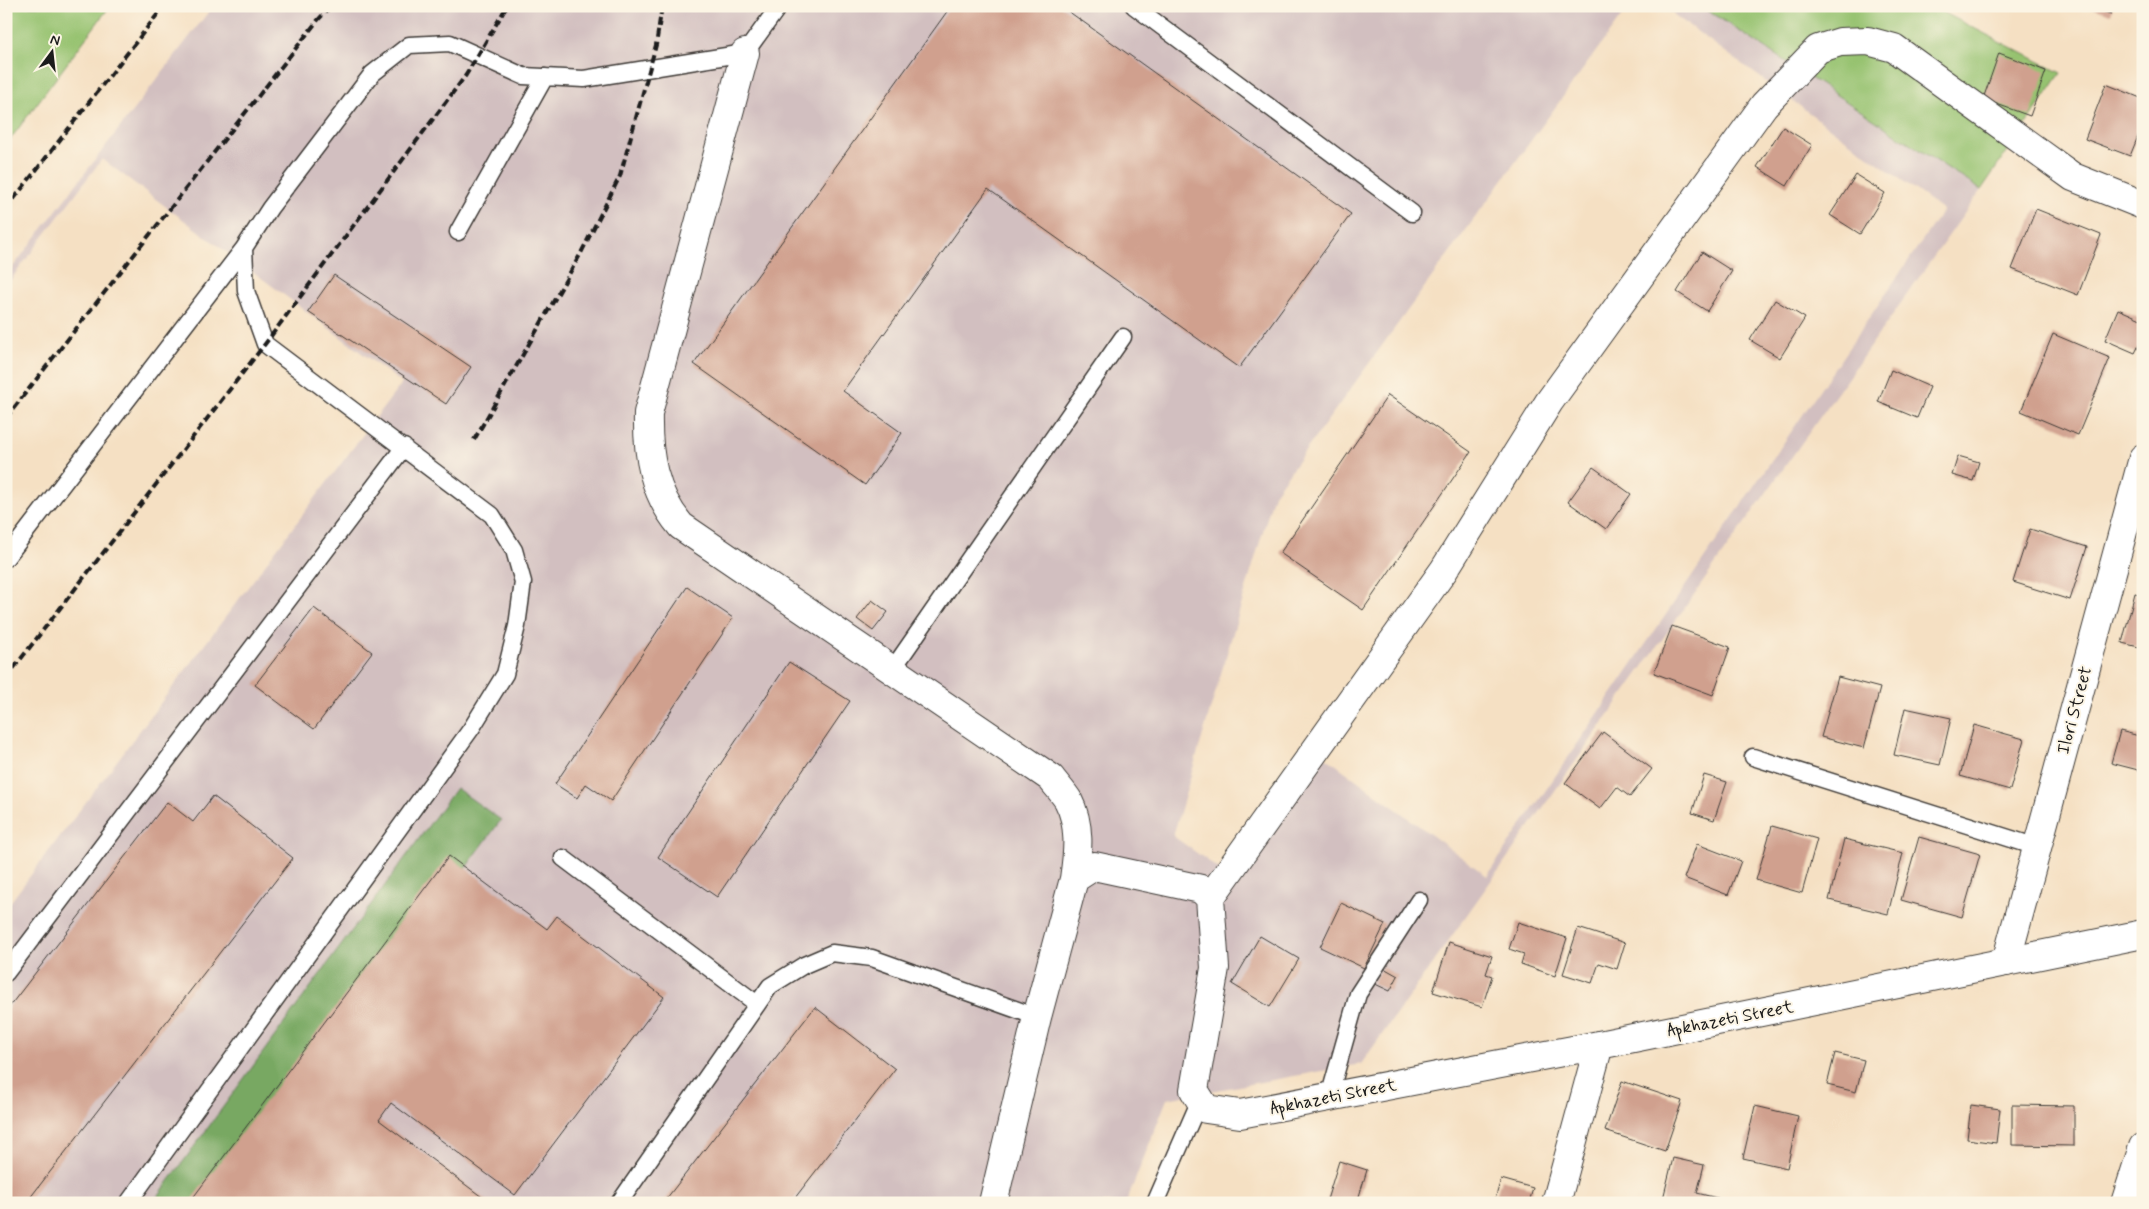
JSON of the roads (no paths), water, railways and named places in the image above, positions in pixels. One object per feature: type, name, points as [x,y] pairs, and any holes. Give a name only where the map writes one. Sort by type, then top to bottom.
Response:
[{"type":"street","points":[[1200,1100],[1194,1090],[1215,968],[1210,898],[1444,570],[1548,402],[1764,105],[1818,48],[1840,42],[1868,41],[1894,48],[2073,177],[2143,205]]},
{"type":"street","points":[[745,53],[648,412],[647,441],[655,478],[667,509],[681,526],[1051,778],[1068,800],[1076,823],[1079,848],[1074,879],[1037,1017],[993,1203]]},
{"type":"street","name":"Ilori Street","points":[[2006,962],[2143,458]]},
{"type":"street","points":[[1074,879],[1094,866],[1201,889],[1210,898]]},
{"type":"street","name":"Apkhazeti Street","points":[[1200,1100],[1206,1110],[1240,1114],[1599,1045],[2143,934]]},
{"type":"street","points":[[1556,1203],[1599,1045]]},
{"type":"street","points":[[2125,1203],[2143,1147]]},
{"type":"lane","points":[[6,558],[244,248],[270,208],[372,74],[409,45],[450,43],[523,76],[584,79],[745,53],[779,6]]},
{"type":"lane","points":[[1134,6],[1412,213]]},
{"type":"lane","points":[[458,232],[545,77]]},
{"type":"lane","points":[[128,1203],[471,729],[505,674],[518,626],[523,582],[514,550],[492,515],[265,344],[246,291],[244,248]]},
{"type":"lane","points":[[892,670],[1124,337]]},
{"type":"lane","points":[[6,973],[404,447]]},
{"type":"lane","points":[[1753,757],[2037,847]]},
{"type":"lane","points":[[563,858],[757,1004]]},
{"type":"lane","points":[[1329,1097],[1358,994],[1420,900]]},
{"type":"lane","points":[[619,1203],[770,986],[804,965],[832,954],[872,958],[1037,1017]]},
{"type":"lane","points":[[1155,1203],[1200,1100]]},
{"type":"railway","points":[[6,209],[164,6]]},
{"type":"railway","points":[[6,418],[318,20],[331,6]]},
{"type":"railway","points":[[6,678],[265,344],[466,75],[507,6]]},
{"type":"railway","points":[[474,440],[580,255],[620,176],[656,45],[662,6]]}]
